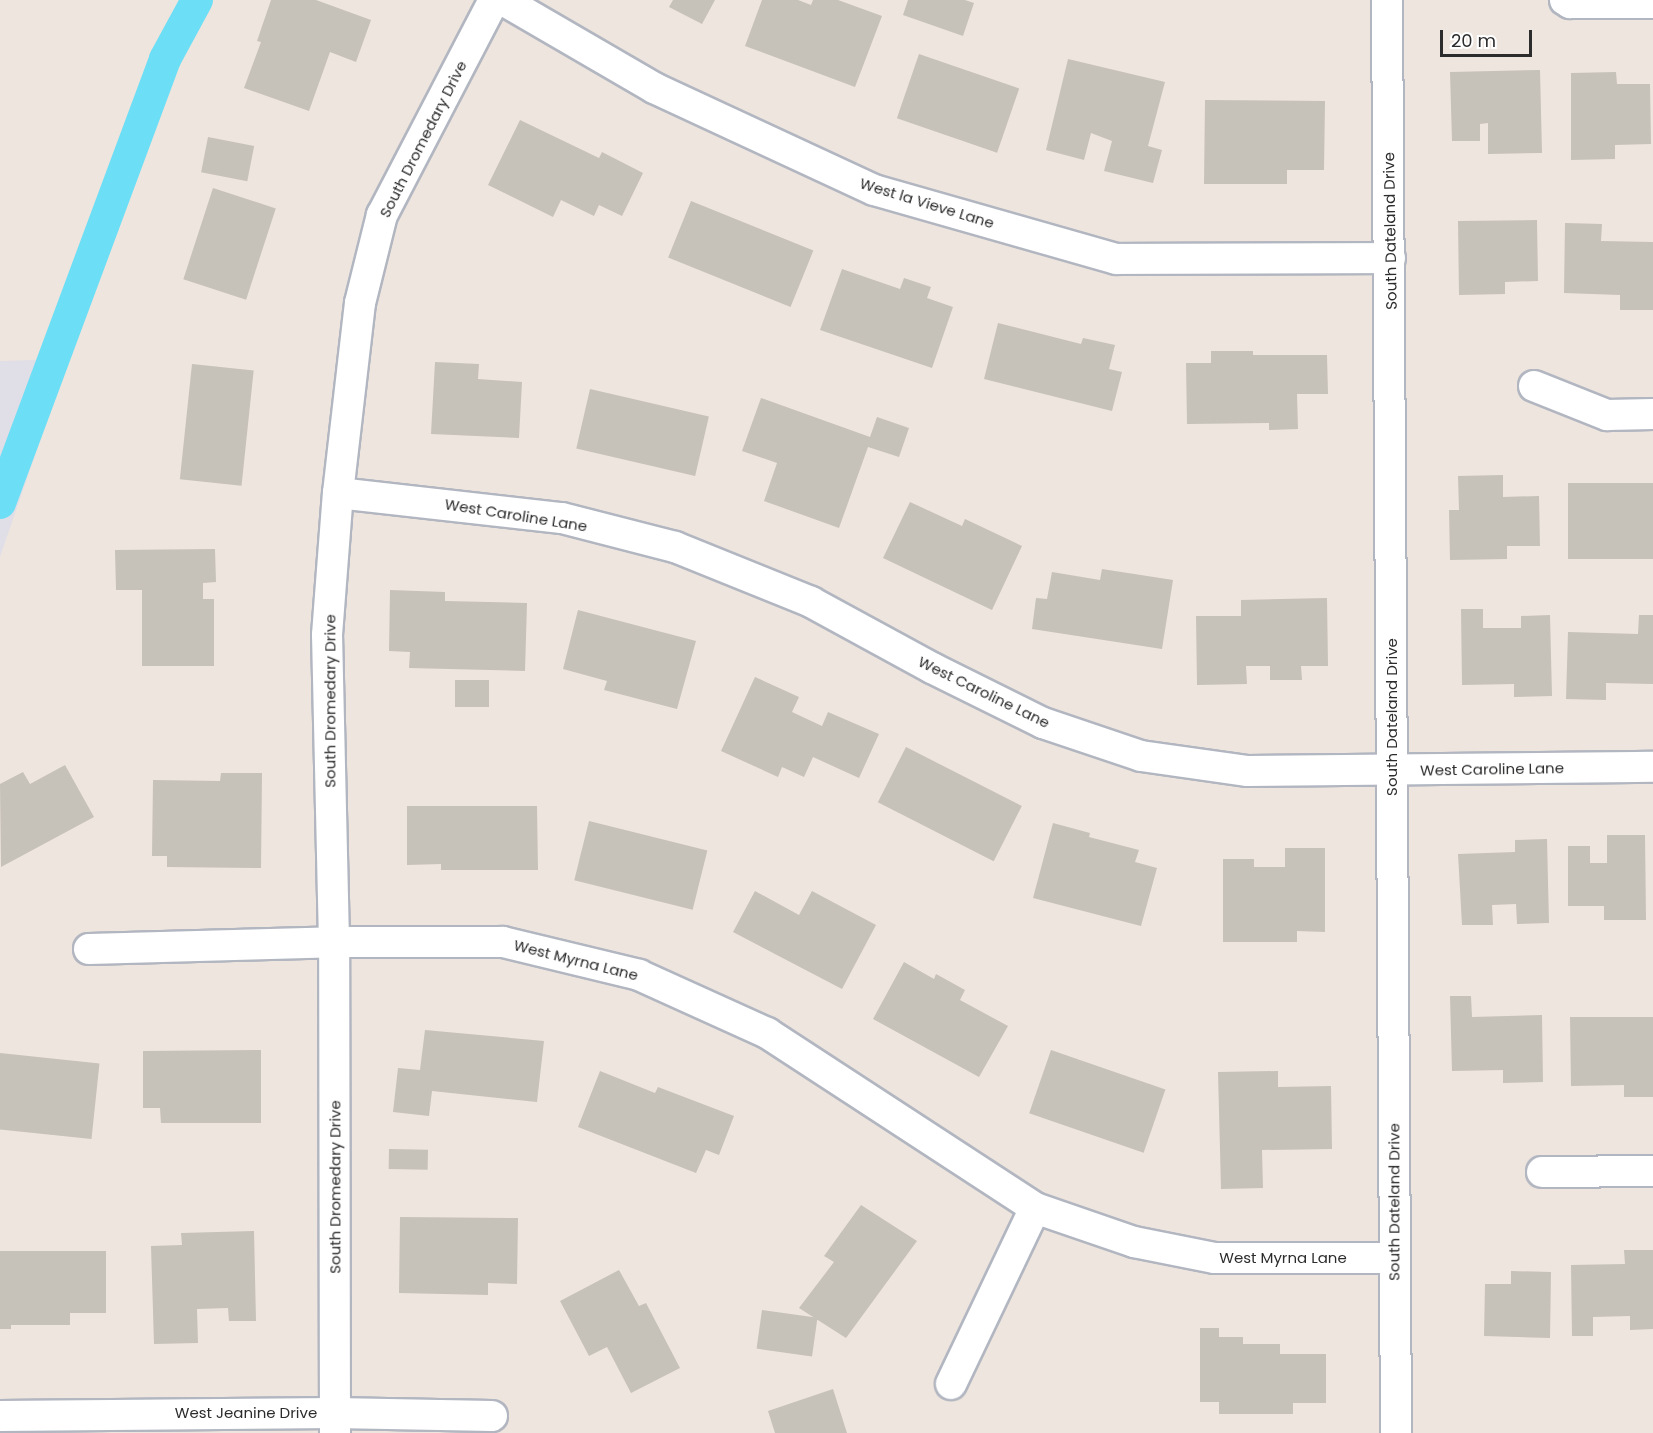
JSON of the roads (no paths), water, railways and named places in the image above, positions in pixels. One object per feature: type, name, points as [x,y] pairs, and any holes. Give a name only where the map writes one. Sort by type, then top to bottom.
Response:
[{"type":"street","name":"South Dromedary Drive","points":[[335,1423],[334,942],[327,635],[338,493],[360,303],[382,215],[494,0]]},
{"type":"street","name":"West la Vieve Lane","points":[[503,0],[654,88],[874,190],[1116,259],[1390,258]]},
{"type":"street","name":"South Dateland Drive","points":[[1387,0],[1396,1433]]},
{"type":"street","points":[[1565,0],[1570,3],[1653,3]]},
{"type":"street","points":[[1534,386],[1607,415],[1653,414]]},
{"type":"street","name":"West Caroline Lane","points":[[338,493],[562,518],[675,548],[811,602],[932,668],[1043,723],[1141,756],[1248,771],[1653,767]]},
{"type":"street","name":"West Myrna Lane","points":[[88,949],[334,942],[503,942],[639,975],[767,1033],[1035,1208],[1134,1242],[1215,1258],[1394,1258]]},
{"type":"street","points":[[1542,1172],[1653,1172]]},
{"type":"street","points":[[951,1384],[1035,1208]]},
{"type":"street","name":"West Jeanine Drive","points":[[0,1416],[335,1423],[492,1416]]},
{"type":"waterway","points":[[0,503],[165,59],[197,0]]}]
